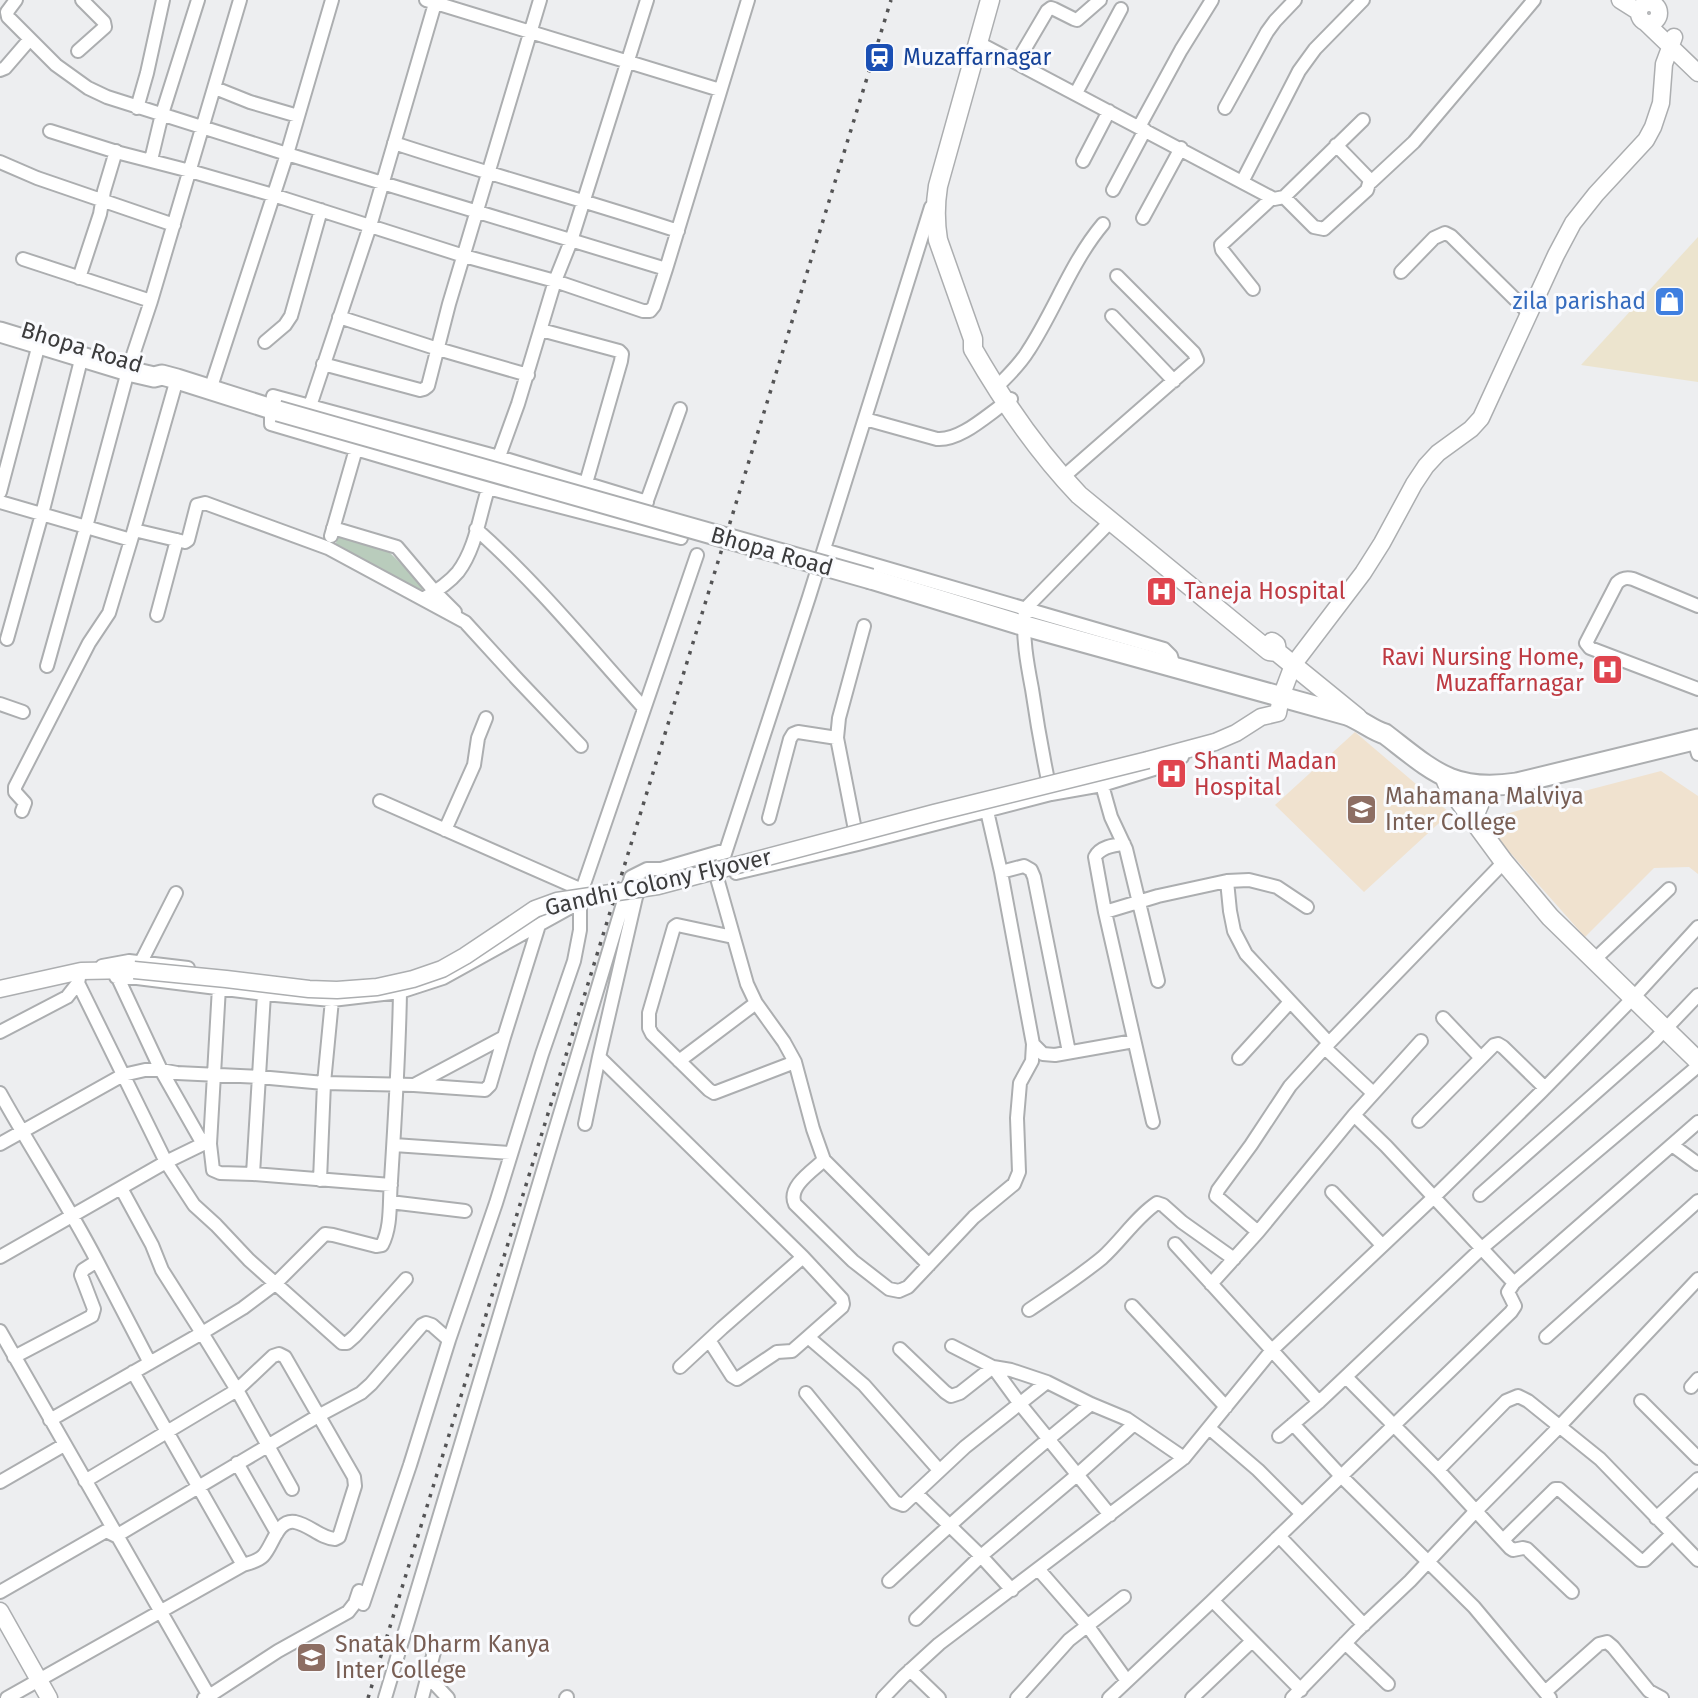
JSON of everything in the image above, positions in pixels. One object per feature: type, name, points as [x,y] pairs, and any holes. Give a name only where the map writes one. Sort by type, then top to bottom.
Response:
[{"type":"main road","points":[[990,0],[937,187],[935,223],[938,240],[973,339],[982,345],[1004,392],[1058,461],[1079,495],[1269,650],[1277,652],[1361,720]]},
{"type":"main road","name":"Bhopa Road","points":[[0,322],[130,366],[154,377],[170,377],[274,410],[871,579],[1024,617],[1279,705],[1323,708],[1361,720],[1385,734],[1446,781],[1485,789],[1697,747]]},
{"type":"main road","name":"Bhopa Road","points":[[0,332],[82,356],[130,366]]},
{"type":"main road","points":[[1066,475],[1276,645],[1277,652]]},
{"type":"main road","points":[[1446,781],[1504,862],[1550,917],[1698,1063]]},
{"type":"main road","points":[[1473,818],[1485,789]]},
{"type":"street","points":[[16,0],[6,12],[6,16],[72,78],[107,97],[666,269]]},
{"type":"street","points":[[78,51],[105,27],[104,22],[82,0]]},
{"type":"street","points":[[137,108],[163,0]]},
{"type":"street","points":[[151,160],[162,114],[198,0]]},
{"type":"street","points":[[47,666],[130,366],[240,0]]},
{"type":"street","points":[[210,390],[287,154],[332,0]]},
{"type":"street","points":[[323,364],[422,390],[428,386],[540,0]]},
{"type":"street","points":[[423,599],[458,572],[466,556],[527,375],[555,281],[571,241],[647,0]]},
{"type":"street","points":[[50,131],[274,195],[647,311],[654,306],[748,0]]},
{"type":"street","points":[[1017,61],[1051,8],[1077,20],[1100,0]]},
{"type":"street","points":[[1113,190],[1181,50],[1212,0]]},
{"type":"street","points":[[1225,108],[1267,32],[1295,0]]},
{"type":"street","points":[[1242,182],[1299,71],[1315,49],[1363,0]]},
{"type":"street","points":[[977,42],[1242,182],[1278,197],[1314,227],[1324,229],[1346,211],[1367,190],[1371,182],[1414,142],[1534,0]]},
{"type":"street","points":[[1620,0],[1648,8],[1698,73]]},
{"type":"street","points":[[310,406],[370,226],[432,1],[720,90]]},
{"type":"street","points":[[1076,93],[1121,9]]},
{"type":"street","points":[[0,70],[5,68],[30,39]]},
{"type":"street","points":[[1672,41],[1698,60]]},
{"type":"street","points":[[1279,705],[1293,665],[1363,573],[1426,466],[1438,453],[1471,429],[1480,418],[1573,223],[1595,194],[1646,140],[1661,103],[1664,64],[1672,41]]},
{"type":"street","points":[[215,89],[298,116]]},
{"type":"street","points":[[1083,161],[1109,111]]},
{"type":"street","points":[[1253,289],[1222,250],[1221,245],[1363,120]]},
{"type":"street","points":[[394,143],[678,231]]},
{"type":"street","points":[[1336,145],[1371,182]]},
{"type":"street","points":[[1143,218],[1181,148]]},
{"type":"street","points":[[79,278],[100,214],[116,151]]},
{"type":"street","points":[[0,162],[37,178],[174,225]]},
{"type":"street","points":[[929,1265],[824,1160],[795,1062],[756,1003],[747,984],[717,878],[824,550],[937,187]]},
{"type":"street","points":[[265,342],[285,325],[291,316],[321,210]]},
{"type":"street","points":[[865,419],[937,439],[948,439],[963,432],[1004,392],[1080,255],[1103,224]]},
{"type":"street","points":[[1401,272],[1434,238],[1445,233],[1529,313]]},
{"type":"street","points":[[23,260],[151,301]]},
{"type":"street","points":[[1066,475],[1174,381],[1197,357],[1117,276]]},
{"type":"street","points":[[1112,316],[1174,381]]},
{"type":"street","points":[[339,317],[527,375]]},
{"type":"street","points":[[541,330],[622,354],[586,484]]},
{"type":"street","points":[[0,492],[39,344]]},
{"type":"street","points":[[7,639],[82,356]]},
{"type":"street","points":[[22,811],[25,803],[15,792],[15,788],[89,643],[109,613],[133,535],[170,377]]},
{"type":"street","points":[[647,502],[499,457],[273,396],[271,424],[488,488],[681,538]]},
{"type":"street","points":[[637,526],[680,409]]},
{"type":"street","points":[[328,548],[356,449]]},
{"type":"street","points":[[0,502],[86,527],[184,542],[188,540],[195,509],[202,502],[328,548],[465,622]]},
{"type":"street","points":[[1051,794],[1041,750],[1028,665],[1024,617],[1110,522]]},
{"type":"street","points":[[333,528],[397,547],[435,592],[581,746]]},
{"type":"street","points":[[476,529],[540,591],[643,707],[643,712]]},
{"type":"street","points":[[158,615],[177,540]]},
{"type":"street","points":[[824,550],[1024,617]]},
{"type":"street","points":[[363,1604],[573,961],[580,930],[581,896],[697,555]]},
{"type":"street","points":[[1698,606],[1628,577],[1617,583],[1586,643],[1590,648],[1698,690]]},
{"type":"street","points":[[858,844],[837,738],[839,718],[864,626]]},
{"type":"street","points":[[0,704],[23,712]]},
{"type":"street","name":"Gandhi Colony Flyover","points":[[138,966],[309,989],[377,987],[414,979],[442,969],[466,956],[535,909],[557,901],[658,886],[934,813],[1149,760],[1215,742],[1236,733],[1279,705]]},
{"type":"street","points":[[445,830],[474,765],[478,738],[486,718]]},
{"type":"street","points":[[769,818],[793,734],[837,738]]},
{"type":"street","points":[[636,897],[1051,794],[1102,785],[1154,769],[1215,742]]},
{"type":"street","points":[[1102,785],[1111,817],[1124,844],[1158,981]]},
{"type":"street","points":[[380,802],[445,830],[581,896]]},
{"type":"street","points":[[824,1160],[798,1185],[792,1199],[853,1261],[894,1291],[908,1287],[974,1217],[1011,1188],[1017,1179],[1020,1083],[1032,1061],[1033,1044],[987,811]]},
{"type":"street","points":[[1124,844],[1106,848],[1095,855],[1105,912],[1153,1122]]},
{"type":"street","points":[[385,1698],[631,877],[647,869],[662,869],[726,850]]},
{"type":"street","points":[[1258,1232],[1218,1198],[1216,1193],[1290,1086],[1504,862]]},
{"type":"street","points":[[1001,872],[1024,866],[1031,870],[1034,877],[1069,1052]]},
{"type":"street","points":[[585,1124],[636,897],[647,869]]},
{"type":"street","points":[[1105,912],[1138,901],[1227,881],[1250,880],[1288,893],[1307,907]]},
{"type":"street","points":[[1227,881],[1234,931],[1246,954],[1327,1046],[1373,1093]]},
{"type":"street","points":[[1594,960],[1669,888]]},
{"type":"street","points":[[138,966],[176,893]]},
{"type":"street","points":[[80,977],[137,978],[332,1000],[400,992],[443,978],[539,925],[581,896]]},
{"type":"street","points":[[0,1144],[123,1076],[145,1070],[324,1083],[485,1090],[490,1085],[539,925]]},
{"type":"street","points":[[733,937],[677,925],[673,930],[648,1020],[649,1028],[652,1034],[714,1093],[795,1062]]},
{"type":"street","points":[[883,1698],[939,1644],[1184,1458],[1272,1350],[1545,1088],[1698,927]]},
{"type":"street","points":[[0,989],[138,966],[304,984]]},
{"type":"street","points":[[0,1032],[63,999],[80,977]]},
{"type":"street","points":[[80,977],[123,1076],[166,1162],[194,1205],[249,1260],[346,1344],[406,1279]]},
{"type":"street","points":[[118,978],[161,1070],[207,1144]]},
{"type":"street","points":[[219,987],[207,1144],[213,1170],[220,1173],[390,1185]]},
{"type":"street","points":[[50,1420],[243,1308],[275,1284],[325,1234],[376,1246],[382,1244],[386,1237],[390,1202],[398,1086],[400,992]]},
{"type":"street","points":[[253,1174],[264,994]]},
{"type":"street","points":[[1480,1195],[1666,1030],[1698,995]]},
{"type":"street","points":[[320,1180],[324,1083],[332,1000]]},
{"type":"street","points":[[1238,1058],[1290,1002]]},
{"type":"street","points":[[679,1061],[756,1003]]},
{"type":"street","points":[[1443,1018],[1481,1058]]},
{"type":"street","points":[[414,1085],[504,1037]]},
{"type":"street","points":[[1033,1044],[1043,1054],[1048,1055],[1134,1041]]},
{"type":"street","points":[[1211,1284],[1258,1232],[1373,1093],[1421,1041]]},
{"type":"street","points":[[1419,1121],[1494,1045],[1498,1044],[1545,1088]]},
{"type":"street","points":[[599,1057],[842,1298],[843,1303],[839,1310],[792,1351],[777,1352],[737,1379],[732,1376],[709,1340]]},
{"type":"street","points":[[1279,1436],[1346,1377],[1482,1248],[1698,1063]]},
{"type":"street","points":[[0,1093],[72,1215],[150,1363]]},
{"type":"street","points":[[1354,1115],[1514,1283]]},
{"type":"street","points":[[1109,1698],[1514,1309],[1515,1303],[1508,1292],[1514,1283],[1698,1122]]},
{"type":"street","points":[[0,1257],[166,1162],[207,1144]]},
{"type":"street","points":[[1672,1144],[1698,1164]]},
{"type":"street","points":[[394,1145],[511,1153]]},
{"type":"street","points":[[121,1188],[152,1245],[162,1270],[237,1390],[292,1489]]},
{"type":"street","points":[[1332,1192],[1382,1245]]},
{"type":"street","points":[[1546,1337],[1698,1201]]},
{"type":"street","points":[[390,1202],[465,1211]]},
{"type":"street","points":[[1029,1310],[1082,1275],[1157,1203],[1234,1259]]},
{"type":"street","points":[[1175,1244],[1319,1402]]},
{"type":"street","points":[[680,1367],[803,1257]]},
{"type":"street","points":[[14,1357],[92,1316],[92,1304],[80,1275],[97,1261]]},
{"type":"street","points":[[1213,1601],[1252,1641],[1297,1694],[1560,1426],[1698,1279]]},
{"type":"street","points":[[1132,1306],[1226,1407]]},
{"type":"street","points":[[116,1535],[366,1390],[422,1325],[432,1325],[449,1340]]},
{"type":"street","points":[[0,1332],[206,1697],[278,1651],[348,1612],[355,1603],[365,1574]]},
{"type":"street","points":[[808,1337],[864,1385],[939,1470]]},
{"type":"street","points":[[952,1346],[993,1367],[1047,1382],[1127,1419],[1184,1458]]},
{"type":"street","points":[[900,1349],[951,1396],[960,1393],[993,1367]]},
{"type":"street","points":[[6,1698],[243,1565],[259,1559],[284,1524],[293,1521],[332,1539],[339,1537],[355,1486],[354,1477],[281,1354],[273,1356],[237,1390],[85,1481]]},
{"type":"street","points":[[993,1367],[1110,1515]]},
{"type":"street","points":[[133,1372],[243,1565]]},
{"type":"street","points":[[1346,1377],[1513,1550],[1527,1549],[1572,1592]]},
{"type":"street","points":[[806,1393],[894,1502],[903,1506],[995,1421],[1047,1382]]},
{"type":"street","points":[[1438,1470],[1506,1401],[1518,1396],[1528,1401],[1600,1459],[1698,1560]]},
{"type":"street","points":[[1641,1401],[1698,1458]]},
{"type":"street","points":[[890,1581],[949,1525],[1091,1404]]},
{"type":"street","points":[[916,1619],[981,1556],[1134,1424]]},
{"type":"street","points":[[1293,1424],[1427,1563],[1474,1607],[1547,1695],[1600,1644],[1607,1642],[1649,1691],[1662,1698]]},
{"type":"street","points":[[1209,1428],[1258,1470],[1302,1514]]},
{"type":"street","points":[[0,1482],[64,1445]]},
{"type":"street","points":[[237,1463],[277,1534]]},
{"type":"street","points":[[1656,1518],[1698,1479]]},
{"type":"street","points":[[1503,1540],[1555,1489],[1559,1489],[1640,1560],[1645,1560],[1672,1534]]},
{"type":"street","points":[[916,1493],[1012,1590]]},
{"type":"street","points":[[0,1592],[106,1531],[116,1535]]},
{"type":"street","points":[[1279,1536],[1364,1625]]},
{"type":"street","points":[[1039,1570],[1087,1625],[1127,1681]]},
{"type":"street","points":[[1017,1698],[1069,1640],[1124,1597]]},
{"type":"street","points":[[0,1611],[49,1698]]},
{"type":"street","points":[[1192,1698],[1252,1641]]},
{"type":"street","points":[[1345,1643],[1388,1684]]},
{"type":"street","points":[[422,1698],[435,1648]]},
{"type":"street","points":[[910,1670],[939,1698]]},
{"type":"street","points":[[427,1678],[448,1698]]},
{"type":"shaded area","name":"zila parishad","points":[[1698,237],[1698,382],[1581,365]]},
{"type":"shaded area","name":"Mahamana Malviya Inter College","points":[[1355,732],[1450,813],[1364,892],[1275,805]]},
{"type":"shaded area","points":[[1661,771],[1698,796],[1698,874],[1689,867],[1654,868],[1585,937],[1482,821],[1588,790]]},
{"type":"green space","points":[[339,535],[386,549],[424,586],[420,593],[334,548]]},
{"type":"railway","points":[[368,1698],[891,0]]},
{"type":"place","name":"Muzaffarnagar","points":[[880,57]]},
{"type":"place","name":"zila parishad","points":[[1669,301]]},
{"type":"place","name":"Taneja Hospital","points":[[1161,591]]},
{"type":"place","name":"Ravi Nursing Home, Muzaffarnagar","points":[[1607,670]]},
{"type":"place","name":"Shanti Madan Hospital","points":[[1171,774]]},
{"type":"place","name":"Mahamana Malviya Inter College","points":[[1362,809]]},
{"type":"place","name":"Snatak Dharm Kanya Inter College","points":[[312,1657]]}]
